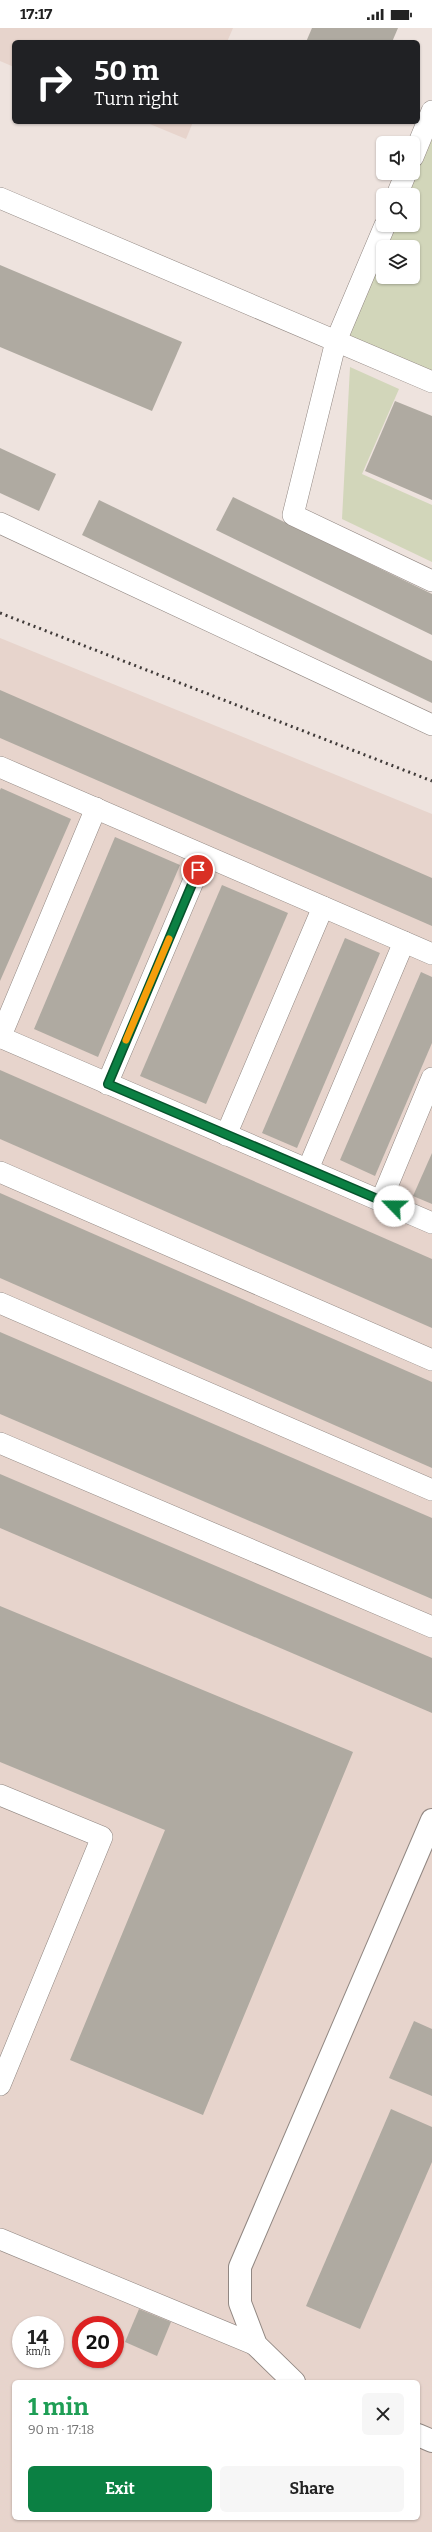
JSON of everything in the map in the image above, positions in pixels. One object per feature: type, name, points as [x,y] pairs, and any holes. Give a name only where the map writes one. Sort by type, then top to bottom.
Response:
[{"type":"street","points":[[292,2380],[256,2345],[240,2303],[240,2267],[432,1820]]},
{"type":"street","points":[[420,2436],[432,2441]]},
{"type":"lane","points":[[420,140],[432,111]]},
{"type":"lane","points":[[0,198],[432,382]]},
{"type":"lane","points":[[382,232],[336,342],[293,514],[432,581]]},
{"type":"lane","points":[[0,523],[432,725]]},
{"type":"lane","points":[[0,767],[432,954]]},
{"type":"lane","points":[[96,808],[0,1037],[432,1223]]},
{"type":"lane","points":[[108,1084],[204,856]]},
{"type":"lane","points":[[226,1135],[323,907]]},
{"type":"lane","points":[[308,1170],[404,942]]},
{"type":"lane","points":[[381,1201],[432,1078]]},
{"type":"lane","points":[[0,1172],[432,1360]]},
{"type":"lane","points":[[0,1303],[432,1490]]},
{"type":"lane","points":[[0,1443],[432,1627]]},
{"type":"lane","points":[[0,1795],[102,1837],[0,2085]]},
{"type":"lane","points":[[0,2239],[256,2345]]},
{"type":"shaded area","points":[[0,28],[233,28],[228,40],[12,40],[12,66],[0,61]]},
{"type":"shaded area","points":[[150,124],[192,124],[186,139]]},
{"type":"shaded area","points":[[0,638],[432,814],[432,2532],[0,2532]]},
{"type":"green space","points":[[432,131],[432,380],[339,340],[376,251],[376,284],[420,284],[420,240],[381,240],[384,232],[420,232],[420,188],[403,188],[406,180],[420,180],[420,152]]},
{"type":"green space","points":[[350,367],[399,389],[362,474],[432,505],[432,562],[342,519]]},
{"type":"building","points":[[312,28],[398,28],[393,40],[307,40]]},
{"type":"building","points":[[0,265],[182,342],[152,411],[0,347]]},
{"type":"building","points":[[395,401],[432,416],[432,500],[365,471]]},
{"type":"building","points":[[0,448],[56,474],[39,511],[0,493]]},
{"type":"building","points":[[233,497],[432,594],[432,635],[216,530]]},
{"type":"building","points":[[99,500],[432,661],[432,703],[82,535]]},
{"type":"building","points":[[0,690],[432,878],[432,926],[0,738]]},
{"type":"building","points":[[1,788],[71,819],[0,981],[0,790]]},
{"type":"building","points":[[115,837],[180,865],[98,1057],[34,1029]]},
{"type":"building","points":[[222,885],[288,913],[206,1104],[140,1076]]},
{"type":"building","points":[[345,938],[380,953],[297,1148],[262,1133]]},
{"type":"building","points":[[421,972],[432,977],[432,1043],[375,1176],[340,1160]]},
{"type":"building","points":[[0,1070],[432,1259],[432,1328],[0,1139]]},
{"type":"building","points":[[432,1153],[432,1204],[413,1196]]},
{"type":"building","points":[[0,1193],[432,1382],[432,1468],[0,1278]]},
{"type":"building","points":[[0,1332],[432,1518],[432,1599],[0,1414]]},
{"type":"building","points":[[0,1474],[432,1658],[432,1713],[0,1528]]},
{"type":"building","points":[[0,1606],[353,1752],[203,2115],[70,2060],[165,1830],[0,1762]]},
{"type":"building","points":[[414,2021],[432,2029],[432,2096],[389,2078]]},
{"type":"building","points":[[391,2109],[432,2127],[432,2162],[360,2329],[306,2306]]},
{"type":"building","points":[[139,2309],[171,2322],[157,2356],[125,2342]]},
{"type":"railway","points":[[0,613],[432,781]]},
{"type":"slow traffic","points":[[126,1040],[169,939]]},
{"type":"route","points":[[198,870],[108,1084],[394,1206]]}]
